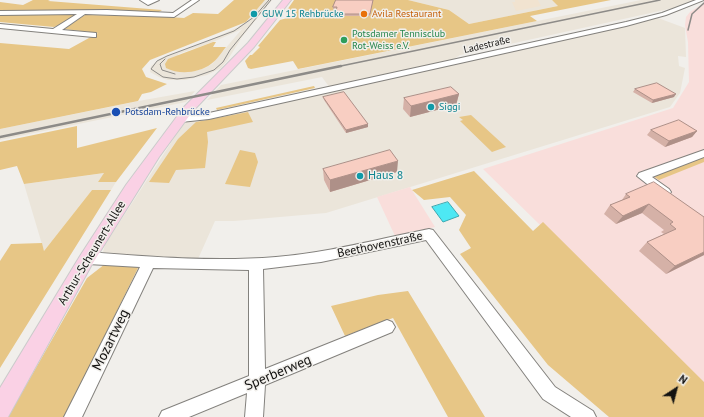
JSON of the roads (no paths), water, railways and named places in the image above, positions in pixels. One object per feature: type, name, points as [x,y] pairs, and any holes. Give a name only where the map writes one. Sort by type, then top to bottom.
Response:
[{"type":"main road","name":"Arthur-Scheunert-Allee","points":[[0,409],[130,188],[194,103],[251,45],[287,0]]},
{"type":"street","points":[[143,0],[148,3],[156,0]]},
{"type":"street","points":[[0,13],[113,12],[174,15],[196,0]]},
{"type":"street","name":"Ladestraße","points":[[181,119],[209,116],[495,54],[648,18],[682,9],[701,0]]},
{"type":"street","points":[[55,32],[83,13]]},
{"type":"street","points":[[0,26],[93,35]]},
{"type":"street","points":[[674,199],[643,176],[704,153]]},
{"type":"street","name":"Beethovenstraße","points":[[88,258],[149,262],[256,264],[327,256],[429,234],[549,393],[587,417]]},
{"type":"street","name":"Mozartweg","points":[[73,417],[149,262]]},
{"type":"street","points":[[254,417],[257,382],[256,264]]},
{"type":"street","name":"Sperberweg","points":[[168,417],[257,382],[387,327]]},
{"type":"water","points":[[448,202],[459,216],[443,222],[432,207]]},
{"type":"tram line","points":[[269,0],[254,17],[234,31],[167,56],[157,61],[151,69],[163,77],[177,79],[194,77],[214,70],[223,62],[230,50],[271,0]]},
{"type":"tram line","points":[[165,59],[160,64],[162,70],[175,74]]},
{"type":"railway","points":[[336,67],[660,0]]},
{"type":"railway","points":[[688,30],[692,14],[704,3]]},
{"type":"railway","points":[[0,137],[341,66]]},
{"type":"place","name":"GUW 15 Rehbrücke","points":[[254,14]]},
{"type":"place","name":"Avila Restaurant","points":[[364,14]]},
{"type":"place","name":"Potsdamer Tennisclub Rot-Weiss e.V.","points":[[344,40]]},
{"type":"place","name":"Siggi","points":[[431,107]]},
{"type":"place","name":"Potsdam-Rehbrücke","points":[[116,112]]},
{"type":"place","name":"Haus 8","points":[[360,176]]}]
